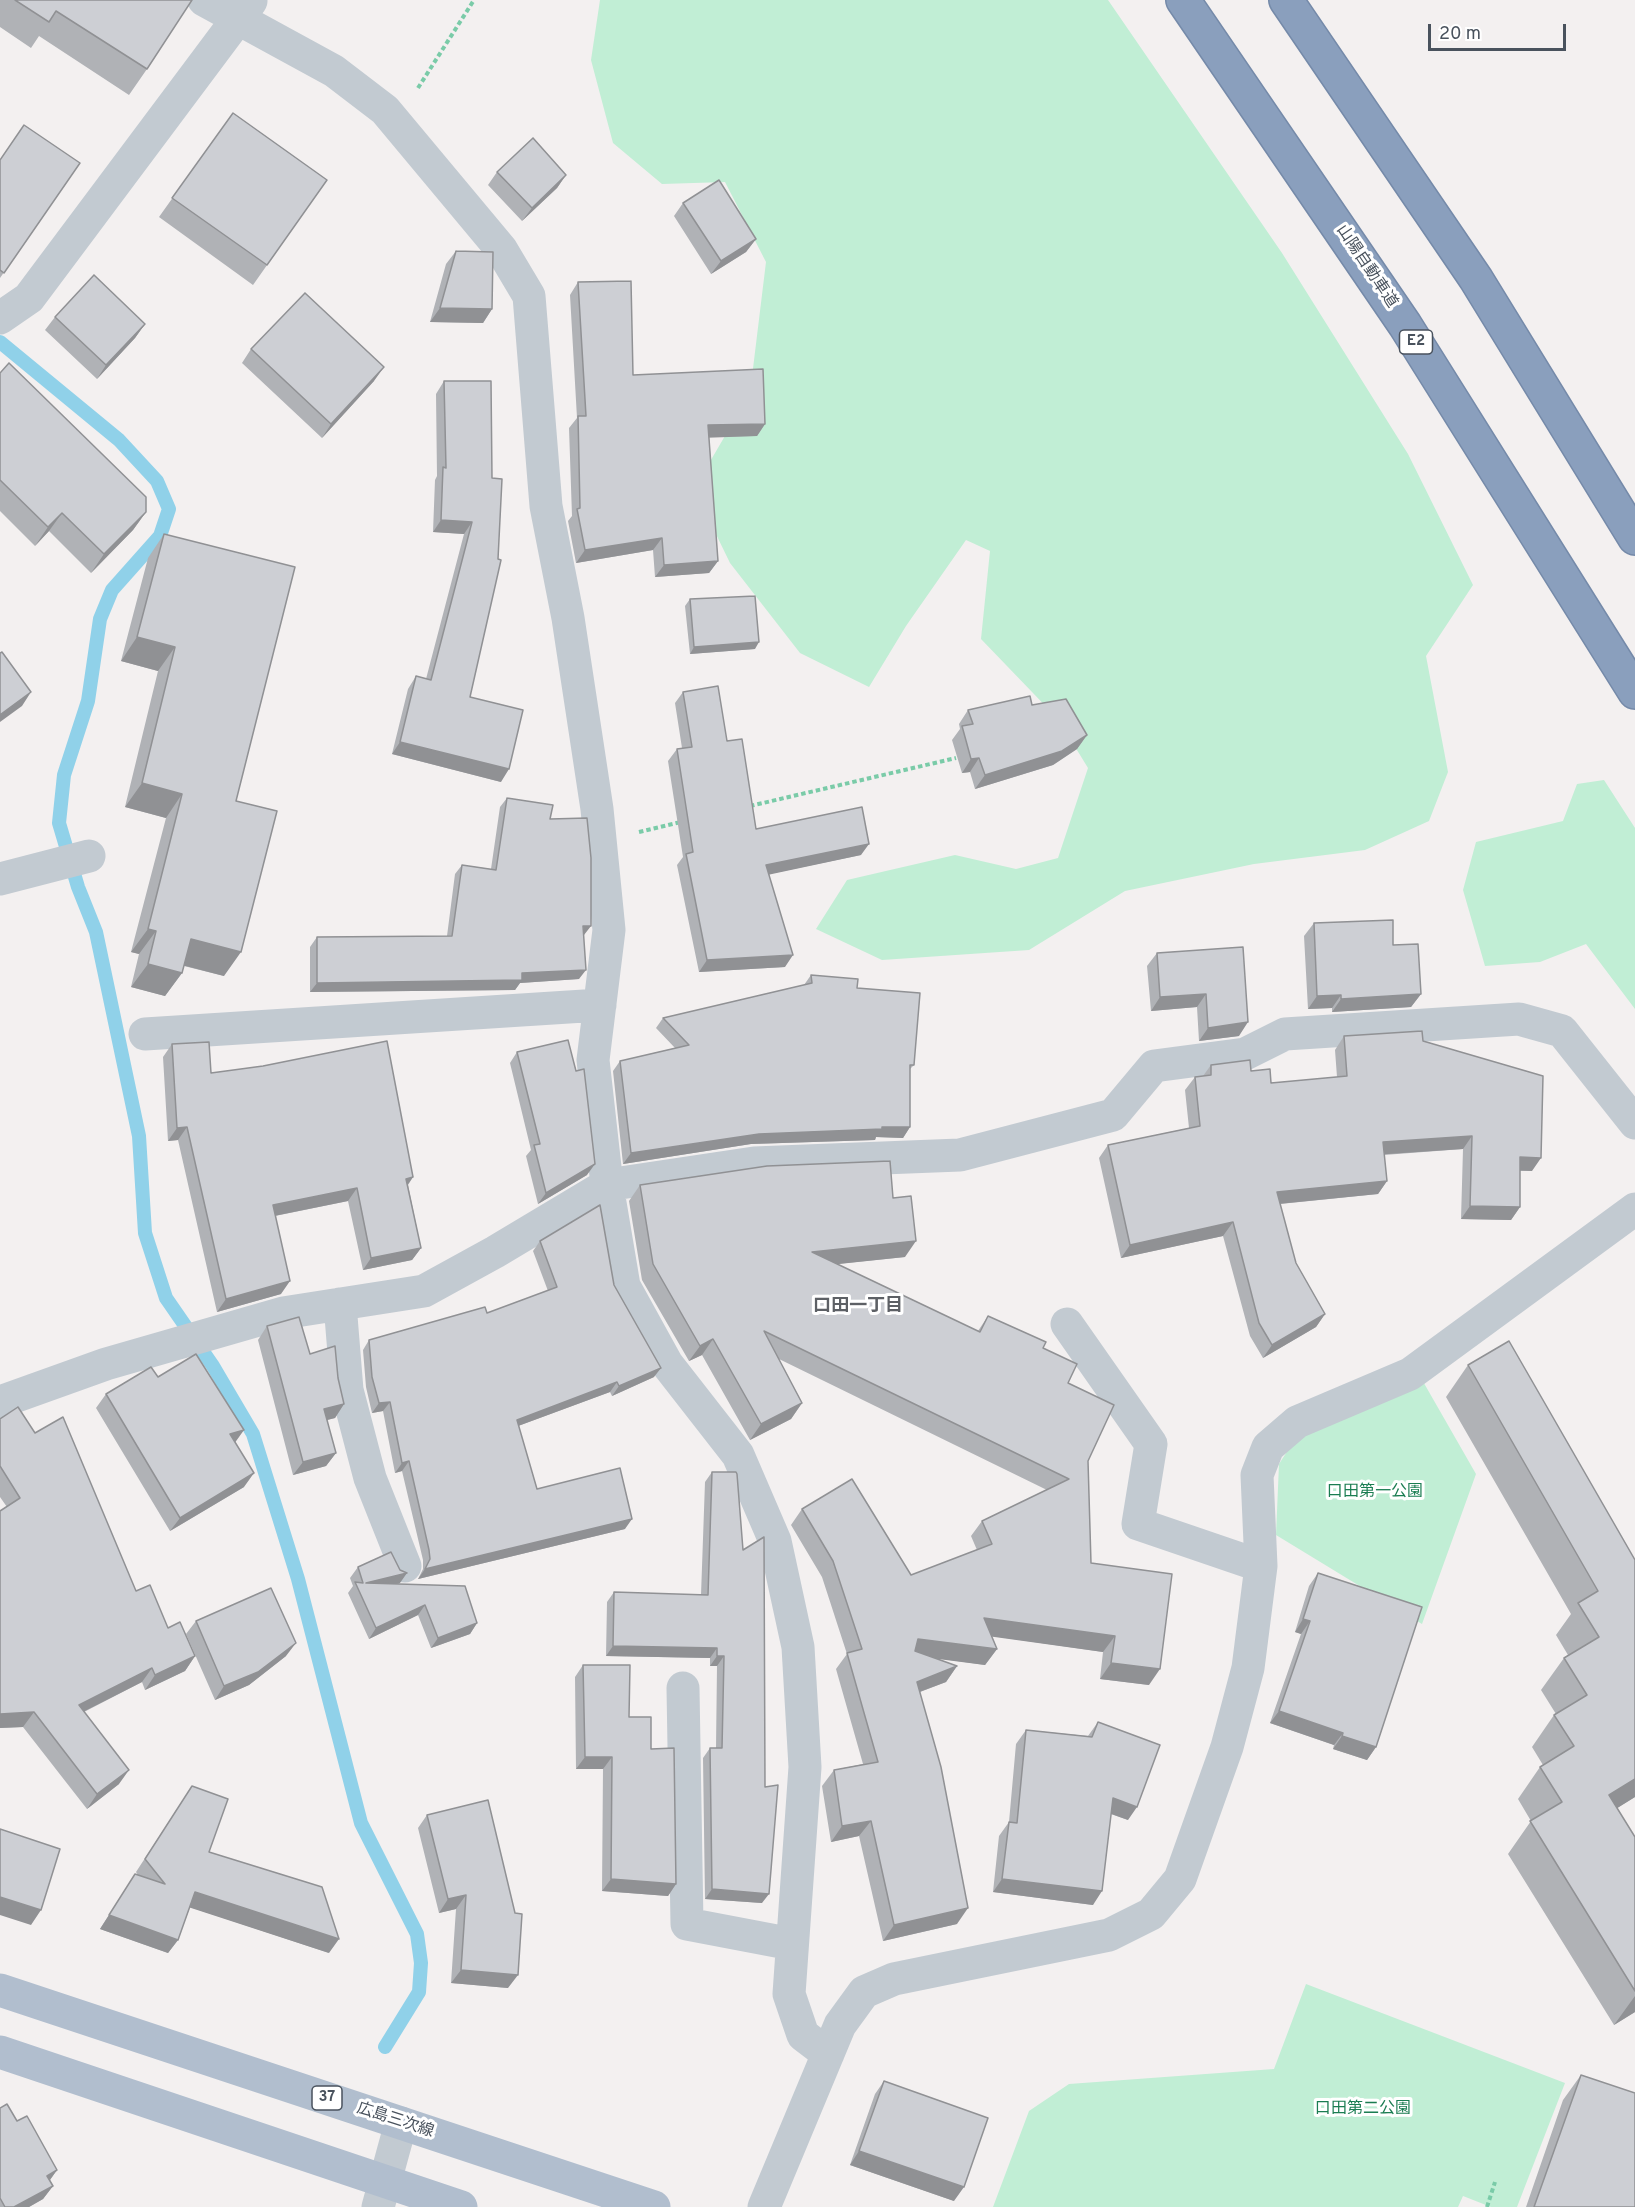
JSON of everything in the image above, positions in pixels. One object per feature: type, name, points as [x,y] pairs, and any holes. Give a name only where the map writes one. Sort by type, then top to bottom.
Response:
[{"type":"highway","name":"山陽自動車道","points":[[1184,0],[1406,325],[1635,692]]},
{"type":"highway","points":[[1286,0],[1476,279],[1635,538]]},
{"type":"main road","name":"広島三次線","points":[[0,1990],[654,2207]]},
{"type":"main road","points":[[0,2052],[381,2194],[461,2207]]},
{"type":"street","points":[[204,0],[244,9],[334,71],[385,110],[501,249],[529,296],[546,506],[570,630],[600,842],[609,930],[593,1060],[608,1185],[624,1286],[667,1364],[738,1455],[775,1541],[798,1647],[805,1767],[789,1994],[803,2036],[828,2054]]},
{"type":"street","points":[[2,316],[29,298],[244,9]]},
{"type":"street","points":[[0,879],[89,856]]},
{"type":"street","points":[[145,1034],[600,1005]]},
{"type":"street","points":[[0,1402],[106,1364],[283,1313],[423,1291],[608,1185],[754,1163],[960,1155],[1113,1115],[1154,1066],[1245,1054],[1285,1034],[1519,1019],[1562,1031],[1635,1123]]},
{"type":"street","points":[[764,2207],[840,2025],[864,1992],[894,1978],[1109,1935],[1151,1914],[1180,1879],[1227,1747],[1248,1668],[1261,1566],[1257,1475],[1268,1447],[1297,1422],[1410,1374],[1635,1209]]},
{"type":"street","points":[[340,1304],[347,1390],[370,1478],[405,1566]]},
{"type":"street","points":[[1066,1324],[1151,1444],[1138,1524],[1261,1566]]},
{"type":"street","points":[[683,1688],[687,1924],[792,1944]]},
{"type":"street","points":[[381,2194],[401,2123]]},
{"type":"path","points":[[396,124],[474,0]]},
{"type":"path","points":[[749,806],[956,758]]},
{"type":"path","points":[[600,842],[692,820]]},
{"type":"path","points":[[1487,2207],[1495,2182]]},
{"type":"green space","points":[[600,0],[1108,0],[1282,253],[1408,454],[1473,585],[1426,656],[1448,772],[1429,821],[1365,850],[1254,864],[1125,891],[1029,950],[882,960],[816,929],[847,880],[955,855],[1016,869],[1058,858],[1088,768],[1058,719],[981,639],[990,551],[966,540],[906,626],[869,687],[800,653],[730,563],[694,489],[750,393],[766,262],[725,182],[662,184],[613,143],[591,60]]},
{"type":"green space","points":[[1604,780],[1635,828],[1635,1009],[1586,944],[1540,962],[1485,966],[1463,890],[1476,842],[1563,821],[1577,784]]},
{"type":"green space","name":"口田第一公園","points":[[1421,1378],[1476,1474],[1422,1624],[1276,1535],[1279,1464],[1299,1433]]},
{"type":"green space","name":"口田第二公園","points":[[1306,1984],[1565,2083],[1517,2207],[1491,2207],[1463,2196],[1458,2207],[993,2207],[1029,2111],[1069,2084],[1274,2069]]},
{"type":"building","points":[[15,0],[192,0],[147,69],[56,11],[49,22]]},
{"type":"building","points":[[233,113],[327,180],[267,265],[172,198]]},
{"type":"building","points":[[24,125],[80,163],[4,273],[0,270],[0,160]]},
{"type":"building","points":[[533,138],[566,175],[532,208],[497,172]]},
{"type":"building","points":[[719,180],[756,239],[721,261],[683,203]]},
{"type":"building","points":[[456,251],[493,252],[492,309],[440,308]]},
{"type":"building","points":[[94,275],[145,324],[106,365],[55,317]]},
{"type":"building","points":[[631,281],[633,375],[763,369],[765,424],[708,425],[718,561],[664,565],[662,538],[585,550],[577,509],[580,508],[578,416],[586,416],[578,282]]},
{"type":"building","points":[[305,293],[384,367],[331,424],[251,349]]},
{"type":"building","points":[[9,363],[146,497],[146,512],[104,554],[62,513],[48,527],[0,480],[0,373]]},
{"type":"building","points":[[444,381],[491,381],[492,478],[502,479],[498,559],[501,560],[470,697],[523,710],[509,769],[400,742],[416,676],[431,680],[472,522],[441,520],[443,467],[446,468]]},
{"type":"building","points":[[164,534],[295,567],[236,801],[277,811],[241,952],[191,939],[182,973],[148,964],[156,931],[148,929],[182,794],[142,783],[175,647],[137,637]]},
{"type":"building","points":[[755,596],[759,642],[694,647],[690,599]]},
{"type":"building","points":[[2,652],[31,692],[0,715],[0,653]]},
{"type":"building","points":[[718,686],[727,741],[742,739],[756,829],[862,807],[869,844],[766,865],[793,955],[707,960],[686,854],[693,852],[677,749],[692,747],[683,692]]},
{"type":"building","points":[[1030,696],[1032,705],[1066,699],[1087,735],[1062,751],[985,775],[979,758],[971,759],[962,726],[973,724],[968,710]]},
{"type":"building","points":[[507,798],[553,805],[550,819],[587,818],[591,858],[591,926],[583,926],[586,970],[522,973],[522,980],[317,983],[317,937],[452,936],[462,865],[496,870]]},
{"type":"building","points":[[1393,920],[1393,945],[1418,944],[1421,994],[1341,999],[1341,995],[1317,996],[1314,923]]},
{"type":"building","points":[[1243,947],[1248,1022],[1208,1028],[1206,994],[1160,997],[1157,953]]},
{"type":"building","points":[[811,975],[858,979],[857,988],[920,993],[914,1065],[910,1065],[910,1127],[759,1134],[631,1153],[620,1061],[689,1045],[663,1018],[812,983]]},
{"type":"building","points":[[1422,1031],[1423,1041],[1543,1076],[1541,1158],[1520,1157],[1520,1207],[1470,1206],[1472,1136],[1383,1142],[1387,1181],[1277,1192],[1296,1263],[1325,1314],[1272,1345],[1259,1323],[1233,1222],[1130,1245],[1108,1145],[1200,1126],[1195,1077],[1211,1075],[1211,1065],[1250,1060],[1251,1071],[1270,1069],[1271,1083],[1347,1076],[1344,1036]]},
{"type":"building","points":[[568,1040],[576,1071],[584,1069],[595,1164],[546,1193],[534,1145],[540,1144],[517,1052]]},
{"type":"building","points":[[387,1041],[413,1177],[406,1179],[421,1248],[371,1258],[357,1188],[273,1205],[290,1281],[226,1299],[187,1127],[177,1128],[172,1044],[209,1042],[211,1073],[263,1066]]},
{"type":"building","points":[[890,1161],[893,1198],[911,1196],[916,1241],[812,1252],[980,1332],[988,1316],[1046,1342],[1043,1348],[1077,1364],[1068,1383],[1114,1405],[1088,1461],[1091,1563],[1172,1574],[1160,1669],[1111,1663],[1115,1636],[984,1618],[997,1649],[918,1639],[915,1651],[957,1666],[917,1682],[941,1767],[968,1908],[894,1925],[871,1821],[842,1826],[834,1770],[878,1762],[847,1653],[862,1649],[833,1561],[802,1509],[852,1479],[911,1575],[992,1544],[982,1521],[1069,1479],[764,1331],[802,1403],[761,1424],[713,1339],[700,1346],[653,1264],[640,1185],[767,1166]]},
{"type":"building","points":[[600,1205],[614,1285],[661,1368],[619,1386],[617,1382],[517,1420],[537,1489],[620,1468],[632,1519],[425,1569],[430,1559],[429,1550],[409,1461],[402,1463],[390,1402],[379,1403],[372,1377],[369,1340],[485,1307],[487,1313],[557,1287],[540,1241]]},
{"type":"building","points":[[299,1317],[310,1354],[335,1346],[338,1378],[344,1404],[324,1409],[336,1453],[303,1462],[267,1326]]},
{"type":"building","points":[[1509,1341],[1635,1560],[1635,1779],[1609,1795],[1635,1837],[1635,1991],[1530,1821],[1562,1802],[1540,1767],[1574,1746],[1554,1715],[1587,1695],[1564,1658],[1599,1637],[1578,1603],[1598,1591],[1468,1365]]},
{"type":"building","points":[[196,1354],[244,1430],[230,1434],[254,1473],[180,1518],[106,1394],[151,1367],[158,1377]]},
{"type":"building","points":[[18,1407],[35,1433],[63,1417],[136,1591],[150,1585],[168,1628],[180,1622],[195,1656],[155,1675],[152,1668],[79,1705],[129,1770],[97,1794],[34,1712],[0,1714],[0,1511],[20,1498],[0,1466],[0,1419]]},
{"type":"building","points":[[712,1472],[736,1472],[737,1474],[743,1550],[764,1537],[765,1787],[778,1785],[769,1894],[712,1889],[710,1748],[722,1748],[724,1656],[717,1656],[717,1648],[613,1646],[614,1592],[708,1595]]},
{"type":"building","points":[[391,1552],[400,1570],[407,1573],[366,1583],[465,1586],[477,1623],[438,1638],[425,1605],[376,1628],[355,1582],[363,1583],[358,1567]]},
{"type":"building","points":[[1318,1573],[1422,1607],[1376,1747],[1279,1711],[1310,1621],[1303,1619]]},
{"type":"building","points":[[271,1588],[296,1643],[258,1672],[224,1686],[196,1621]]},
{"type":"building","points":[[583,1665],[630,1665],[629,1717],[651,1717],[651,1749],[674,1748],[676,1884],[611,1879],[612,1757],[585,1757]]},
{"type":"building","points":[[1098,1722],[1160,1745],[1137,1807],[1113,1798],[1102,1891],[1002,1879],[1009,1822],[1017,1823],[1026,1730],[1092,1737]]},
{"type":"building","points":[[192,1786],[228,1799],[209,1852],[322,1887],[339,1939],[195,1892],[178,1940],[109,1915],[135,1874],[165,1884],[145,1859]]},
{"type":"building","points":[[488,1800],[515,1913],[522,1914],[518,1975],[461,1970],[466,1895],[448,1899],[427,1815]]},
{"type":"building","points":[[0,1829],[60,1849],[41,1910],[0,1897]]},
{"type":"building","points":[[1581,2075],[1635,2093],[1635,2207],[1534,2207]]},
{"type":"building","points":[[884,2081],[988,2118],[964,2187],[859,2151]]},
{"type":"building","points":[[7,2104],[17,2121],[27,2116],[57,2170],[47,2176],[53,2186],[14,2207],[5,2207],[0,2198],[0,2108]]},
{"type":"waterway","points":[[0,342],[119,440],[157,481],[169,509],[160,536],[112,590],[100,619],[88,701],[64,775],[59,823],[78,887],[96,932],[139,1136],[145,1233],[166,1298],[213,1366],[253,1434],[298,1579],[361,1823],[417,1934],[421,1963],[419,1992],[385,2047]]},
{"type":"district","name":"口田一丁目","points":[[858,1307]]}]
